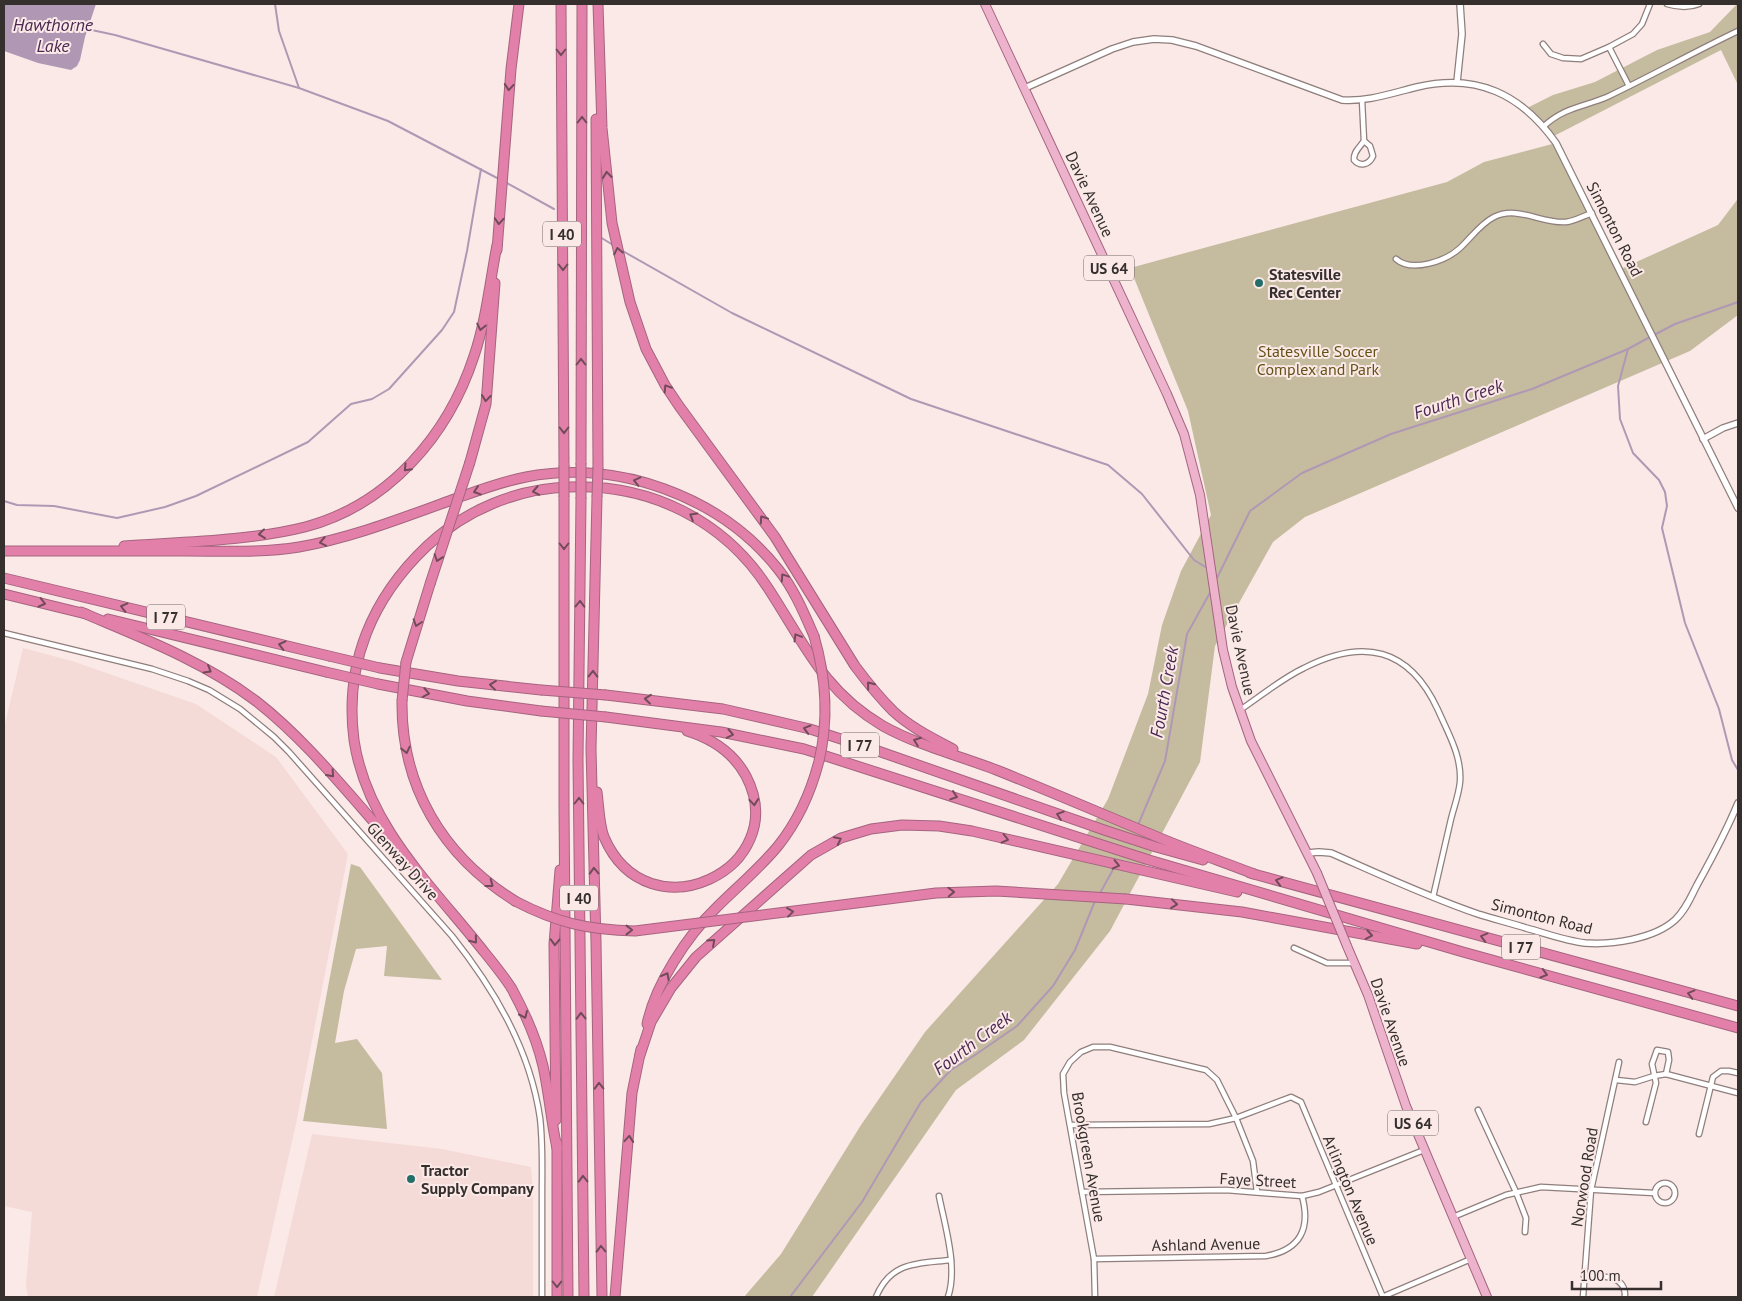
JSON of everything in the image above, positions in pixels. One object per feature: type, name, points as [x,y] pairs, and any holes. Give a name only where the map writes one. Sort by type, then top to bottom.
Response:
[{"type":"highway","points":[[519,4],[511,69],[486,404],[470,462],[406,662],[402,701],[405,744],[410,769],[418,793],[448,843],[479,876],[530,909],[570,924],[601,929],[636,931],[936,893],[996,891],[1126,899],[1242,912],[1463,952]]},
{"type":"highway","name":"I 40","points":[[561,4],[568,1297]]},
{"type":"highway","name":"I 40","points":[[582,4],[581,499],[578,770],[584,1297]]},
{"type":"highway","points":[[597,4],[596,257],[598,467],[591,749],[602,1297]]},
{"type":"highway","points":[[597,4],[602,128],[612,223],[624,279],[646,349],[665,385],[763,519],[864,678],[882,700],[908,723],[957,752],[996,770]]},
{"type":"highway","points":[[59,551],[220,539],[279,532],[333,518],[362,503],[397,478],[420,454],[446,420],[461,392],[475,355],[497,245]]},
{"type":"highway","points":[[4,551],[274,550],[345,538],[472,493],[526,477],[572,473],[605,474],[639,481],[664,489],[716,514],[740,530],[759,548],[786,581],[814,636],[820,656],[825,697],[824,736],[815,777],[802,808],[778,845],[763,863],[715,909],[685,944],[666,976],[649,1013],[632,1093],[615,1297]]},
{"type":"highway","points":[[557,1148],[542,1062],[532,1032],[519,1003],[500,972],[392,837],[376,810],[364,782],[357,757],[353,731],[352,692],[356,666],[368,628],[378,608],[394,584],[420,553],[441,534],[476,512],[508,498],[552,488],[576,486],[619,489],[660,501],[698,519],[724,538],[754,568],[816,666],[828,681],[856,708],[873,720],[896,732],[996,770],[1117,819],[1163,840],[1254,874]]},
{"type":"highway","name":"I 77","points":[[4,578],[380,668],[458,681],[606,695],[722,709],[810,729],[1156,847],[1738,1006]]},
{"type":"highway","name":"I 77","points":[[4,594],[378,684],[467,701],[541,712],[606,717],[720,732],[804,749],[1149,860],[1463,952],[1738,1028]]},
{"type":"highway","points":[[81,612],[185,656],[256,701],[311,752],[432,888]]},
{"type":"highway","points":[[591,749],[604,835],[615,857],[633,874],[650,883],[672,887],[696,886],[713,879],[732,866],[749,843],[755,818],[752,789],[739,763],[722,747],[701,736],[664,724]]},
{"type":"highway","points":[[557,1297],[554,944],[564,806]]},
{"type":"highway","points":[[640,1055],[651,1022],[671,988],[696,957],[811,854],[841,838],[870,829],[902,826],[939,826],[972,831],[1318,910]]},
{"type":"main road","name":"Davie Avenue","points":[[986,4],[1168,394],[1184,434],[1200,495],[1223,650],[1240,710],[1251,741],[1307,853],[1355,963],[1368,995],[1395,1077],[1487,1297]]},
{"type":"street","points":[[1457,82],[1462,34],[1460,4]]},
{"type":"street","points":[[1543,44],[1551,54],[1563,58],[1581,59],[1609,48],[1633,34],[1642,24],[1650,4]]},
{"type":"street","points":[[1667,4],[1681,7],[1699,4]]},
{"type":"street","points":[[1544,126],[1576,106],[1604,98],[1738,30]]},
{"type":"street","name":"Simonton Road","points":[[1025,88],[1112,49],[1133,42],[1154,39],[1172,40],[1196,46],[1342,100],[1362,100],[1418,87],[1457,82],[1486,87],[1507,96],[1526,108],[1544,126],[1556,143],[1738,508]]},
{"type":"street","points":[[1609,48],[1629,86]]},
{"type":"street","points":[[1362,100],[1364,141],[1354,154],[1354,160],[1360,165],[1371,160],[1373,156],[1370,146],[1364,141]]},
{"type":"street","points":[[1396,259],[1401,264],[1414,265],[1431,263],[1445,258],[1459,250],[1488,220],[1496,215],[1514,214],[1565,222],[1592,213]]},
{"type":"street","points":[[1703,438],[1738,423]]},
{"type":"street","name":"Glenway Drive","points":[[4,634],[171,674],[209,690],[240,709],[289,752],[452,936],[474,964],[515,1034],[527,1063],[540,1117],[542,1154],[542,1297]]},
{"type":"street","points":[[1240,710],[1304,668],[1339,655],[1369,650],[1385,654],[1407,665],[1434,701],[1459,760],[1460,782],[1433,897]]},
{"type":"street","name":"Simonton Road","points":[[1307,853],[1331,853],[1433,897],[1479,914],[1583,943],[1601,944],[1651,934],[1665,928],[1676,919],[1685,907],[1725,833],[1738,804]]},
{"type":"street","points":[[1294,948],[1326,963],[1355,963]]},
{"type":"street","name":"Brookgreen Avenue","points":[[1095,1297],[1094,1259],[1064,1093],[1063,1074],[1070,1062],[1080,1052],[1100,1046],[1206,1070],[1217,1080],[1236,1118],[1253,1161],[1257,1192]]},
{"type":"street","points":[[1646,1122],[1656,1083],[1652,1064],[1658,1050],[1668,1052],[1669,1060],[1666,1074]]},
{"type":"street","name":"Norwood Road","points":[[1583,1297],[1591,1190],[1619,1062]]},
{"type":"street","points":[[1699,1134],[1713,1077],[1721,1071],[1738,1073]]},
{"type":"street","points":[[1616,1080],[1635,1082],[1666,1074],[1738,1093]]},
{"type":"street","name":"Arlington Avenue","points":[[1236,1118],[1291,1097],[1301,1102],[1382,1297]]},
{"type":"street","points":[[1478,1110],[1516,1192],[1526,1218],[1525,1232]]},
{"type":"street","points":[[1071,1126],[1209,1124],[1236,1118]]},
{"type":"street","name":"Faye Street","points":[[1082,1192],[1215,1190],[1302,1196],[1424,1150]]},
{"type":"street","points":[[1666,1182],[1673,1186],[1675,1192],[1674,1199],[1665,1203],[1656,1199],[1654,1193],[1660,1184],[1666,1182]]},
{"type":"street","points":[[1453,1217],[1516,1192],[1541,1187],[1654,1193]]},
{"type":"street","points":[[940,1196],[951,1260],[951,1289],[948,1297]]},
{"type":"street","name":"Ashland Avenue","points":[[1094,1259],[1266,1256],[1280,1254],[1296,1242],[1305,1225],[1306,1211],[1302,1196]]},
{"type":"street","points":[[1382,1297],[1471,1259]]},
{"type":"street","points":[[876,1297],[882,1282],[895,1271],[911,1264],[951,1260]]},
{"type":"street","points":[[1584,1276],[1611,1277],[1618,1280],[1623,1286],[1625,1297]]},
{"type":"shaded area","points":[[23,648],[72,661],[196,704],[276,757],[348,854],[296,1124],[257,1297],[28,1297],[26,1285],[32,1212],[4,1206],[4,728]]},
{"type":"shaded area","points":[[312,1134],[442,1149],[531,1167],[533,1191],[533,1297],[274,1297]]},
{"type":"green space","points":[[1737,4],[1738,85],[1721,50],[1552,137],[1527,108],[1553,95],[1595,82],[1657,50],[1710,32]]},
{"type":"green space","name":"Statesville Soccer Complex and Park","points":[[1556,143],[1623,268],[1718,225],[1737,200],[1738,189],[1738,315],[1690,351],[1305,517],[1273,542],[1215,646],[1200,762],[1110,931],[1024,1040],[956,1090],[812,1297],[744,1297],[781,1254],[861,1125],[925,1032],[1058,884],[1108,799],[1148,694],[1162,625],[1181,571],[1211,515],[1188,411],[1130,268],[1447,182],[1484,162]]},
{"type":"green space","points":[[351,864],[360,867],[442,980],[384,976],[387,946],[356,949],[344,991],[335,1043],[357,1039],[382,1073],[387,1129],[303,1121]]},
{"type":"water","name":"Hawthorne Lake","points":[[4,4],[96,4],[77,66],[71,70],[38,63],[4,51]]},
{"type":"waterway","points":[[275,4],[279,31],[299,88]]},
{"type":"waterway","points":[[87,29],[115,35],[299,88],[388,121],[499,179]]},
{"type":"waterway","points":[[4,501],[17,505],[54,506],[117,518],[165,507],[196,496],[308,442],[351,404],[372,399],[389,389],[442,330],[454,312],[481,169]]},
{"type":"waterway","points":[[505,182],[554,209]]},
{"type":"waterway","points":[[600,237],[613,245]]},
{"type":"waterway","points":[[621,250],[732,313],[911,399],[1108,465],[1142,494],[1194,560],[1207,568]]},
{"type":"waterway","name":"Fourth Creek","points":[[1654,335],[1675,324],[1738,302]]},
{"type":"waterway","name":"Fourth Creek","points":[[1215,582],[1250,511],[1302,473],[1391,434],[1532,389],[1628,349],[1650,337]]},
{"type":"waterway","points":[[1628,349],[1618,386],[1620,419],[1633,453],[1659,480],[1665,492],[1667,506],[1662,528],[1685,623],[1719,709],[1732,760],[1738,770]]},
{"type":"waterway","name":"Fourth Creek","points":[[1138,825],[1165,761],[1187,634],[1211,591]]},
{"type":"waterway","name":"Fourth Creek","points":[[1099,895],[1115,866]]},
{"type":"waterway","name":"Fourth Creek","points":[[790,1297],[862,1202],[921,1102],[951,1070],[1017,1026],[1053,986],[1075,950],[1095,901]]},
{"type":"place","name":"Statesville Rec Center","points":[[1259,283]]},
{"type":"place","name":"Tractor Supply Company","points":[[411,1179]]}]
